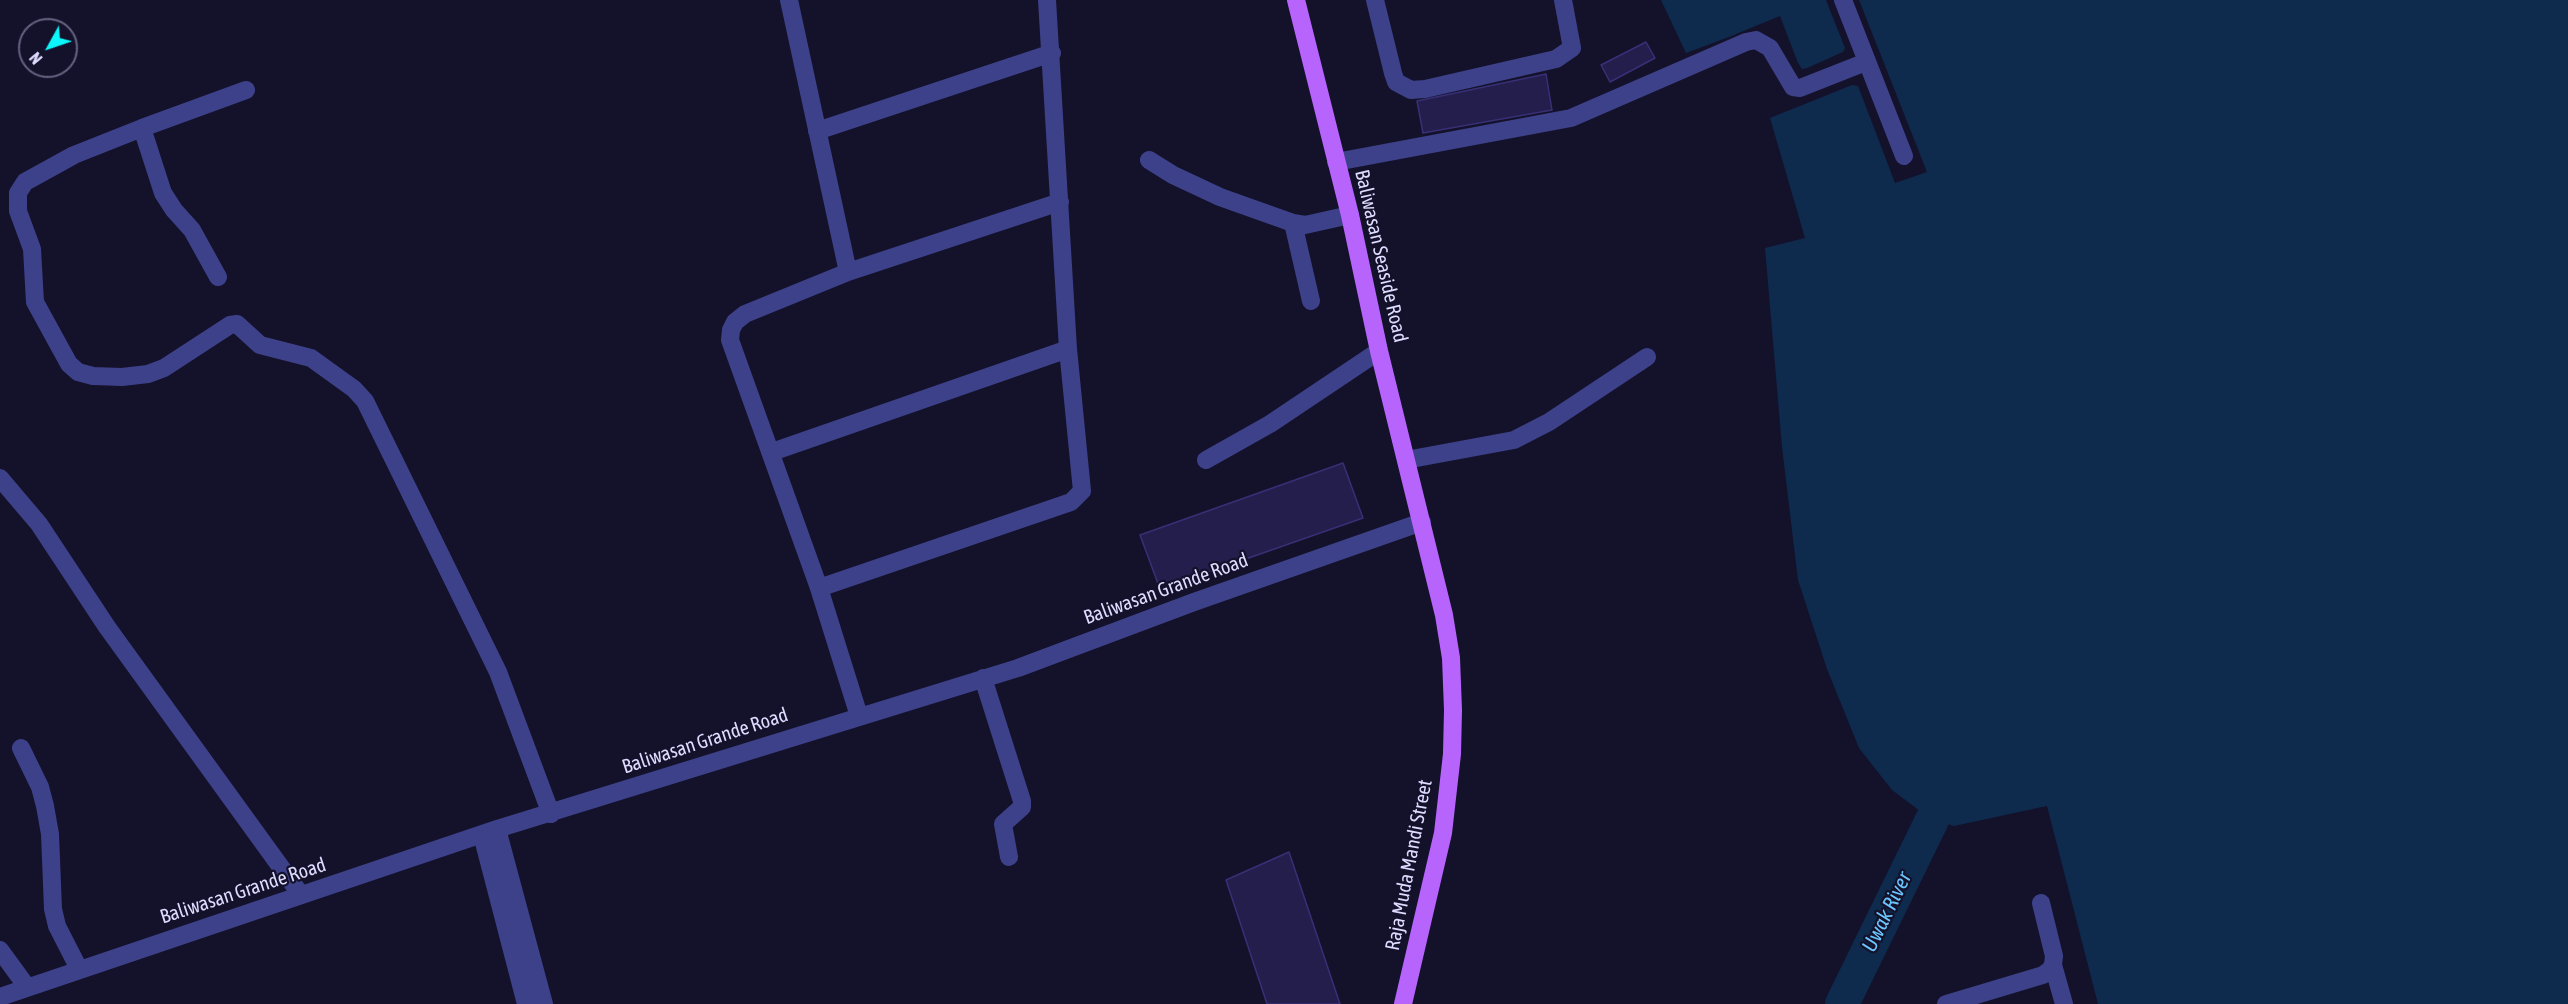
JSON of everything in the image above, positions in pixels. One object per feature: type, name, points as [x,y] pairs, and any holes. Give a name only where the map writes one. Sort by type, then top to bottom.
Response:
[{"type":"main road","name":"Baliwasan Seaside Road","points":[[1296,0],[1350,215],[1379,351],[1422,522]]},
{"type":"main road","name":"Raja Muda Mandi Street","points":[[1403,1004],[1443,833],[1452,754],[1451,658],[1444,615],[1422,522]]},
{"type":"street","points":[[789,0],[848,272]]},
{"type":"street","points":[[819,588],[1071,502],[1082,491],[1068,349],[1052,53],[1047,0]]},
{"type":"street","points":[[1374,0],[1396,81],[1411,90],[1425,89],[1556,58],[1572,48],[1563,0]]},
{"type":"street","points":[[1843,0],[1904,156]]},
{"type":"street","points":[[1336,162],[1570,118],[1746,42],[1756,40],[1770,48],[1793,87],[1800,88],[1866,62]]},
{"type":"street","points":[[817,131],[1052,53]]},
{"type":"street","points":[[246,90],[74,155],[25,182],[18,193],[18,211],[32,249],[35,302],[69,364],[78,372],[93,376],[122,377],[148,374],[164,368],[230,325],[237,324],[260,345],[311,358],[354,388],[365,401],[498,672],[551,814]]},
{"type":"street","points":[[142,128],[164,193],[174,210],[192,231],[218,277]]},
{"type":"street","points":[[1149,160],[1173,175],[1220,197],[1293,223],[1305,225],[1350,215]]},
{"type":"street","points":[[859,716],[819,588],[730,340],[731,330],[735,322],[745,314],[848,272],[1060,202]]},
{"type":"street","points":[[1293,223],[1311,302]]},
{"type":"street","points":[[772,452],[1068,349]]},
{"type":"street","points":[[1206,460],[1270,424],[1379,351]]},
{"type":"street","points":[[1407,460],[1514,440],[1549,422],[1647,357]]},
{"type":"street","points":[[0,478],[39,524],[106,627],[301,895]]},
{"type":"street","name":"Baliwasan Grande Road","points":[[0,997],[489,832],[983,678],[1422,522]]},
{"type":"street","points":[[983,678],[1022,801],[1022,807],[1003,824],[1009,857]]},
{"type":"street","points":[[21,748],[40,788],[45,806],[50,834],[55,917],[80,969]]},
{"type":"street","points":[[489,832],[525,1004]]},
{"type":"street","points":[[489,832],[544,1004]]},
{"type":"street","points":[[2040,903],[2064,1004]]},
{"type":"street","points":[[0,950],[27,987]]},
{"type":"street","points":[[1946,1004],[2043,975],[2054,965]]},
{"type":"water","points":[[1661,0],[2568,0],[2568,1004],[2098,1004],[2047,806],[1954,826],[1932,820],[1892,790],[1859,748],[1827,669],[1798,580],[1782,447],[1765,248],[1805,238],[1770,118],[1737,34],[1686,53]]},
{"type":"pier","points":[[1826,0],[1859,0],[1927,172],[1895,183],[1858,86],[1852,85],[1770,118],[1736,34],[1780,16],[1798,63],[1802,69],[1807,68],[1843,52],[1845,48]]},
{"type":"building","points":[[1646,42],[1655,58],[1610,82],[1601,65]]},
{"type":"building","points":[[1546,74],[1552,110],[1423,133],[1417,101]]},
{"type":"building","points":[[1343,463],[1363,518],[1160,589],[1140,535]]},
{"type":"building","points":[[1289,852],[1340,1004],[1267,1004],[1226,880]]},
{"type":"waterway","name":"Uwak River","points":[[1842,1004],[1932,820]]}]
